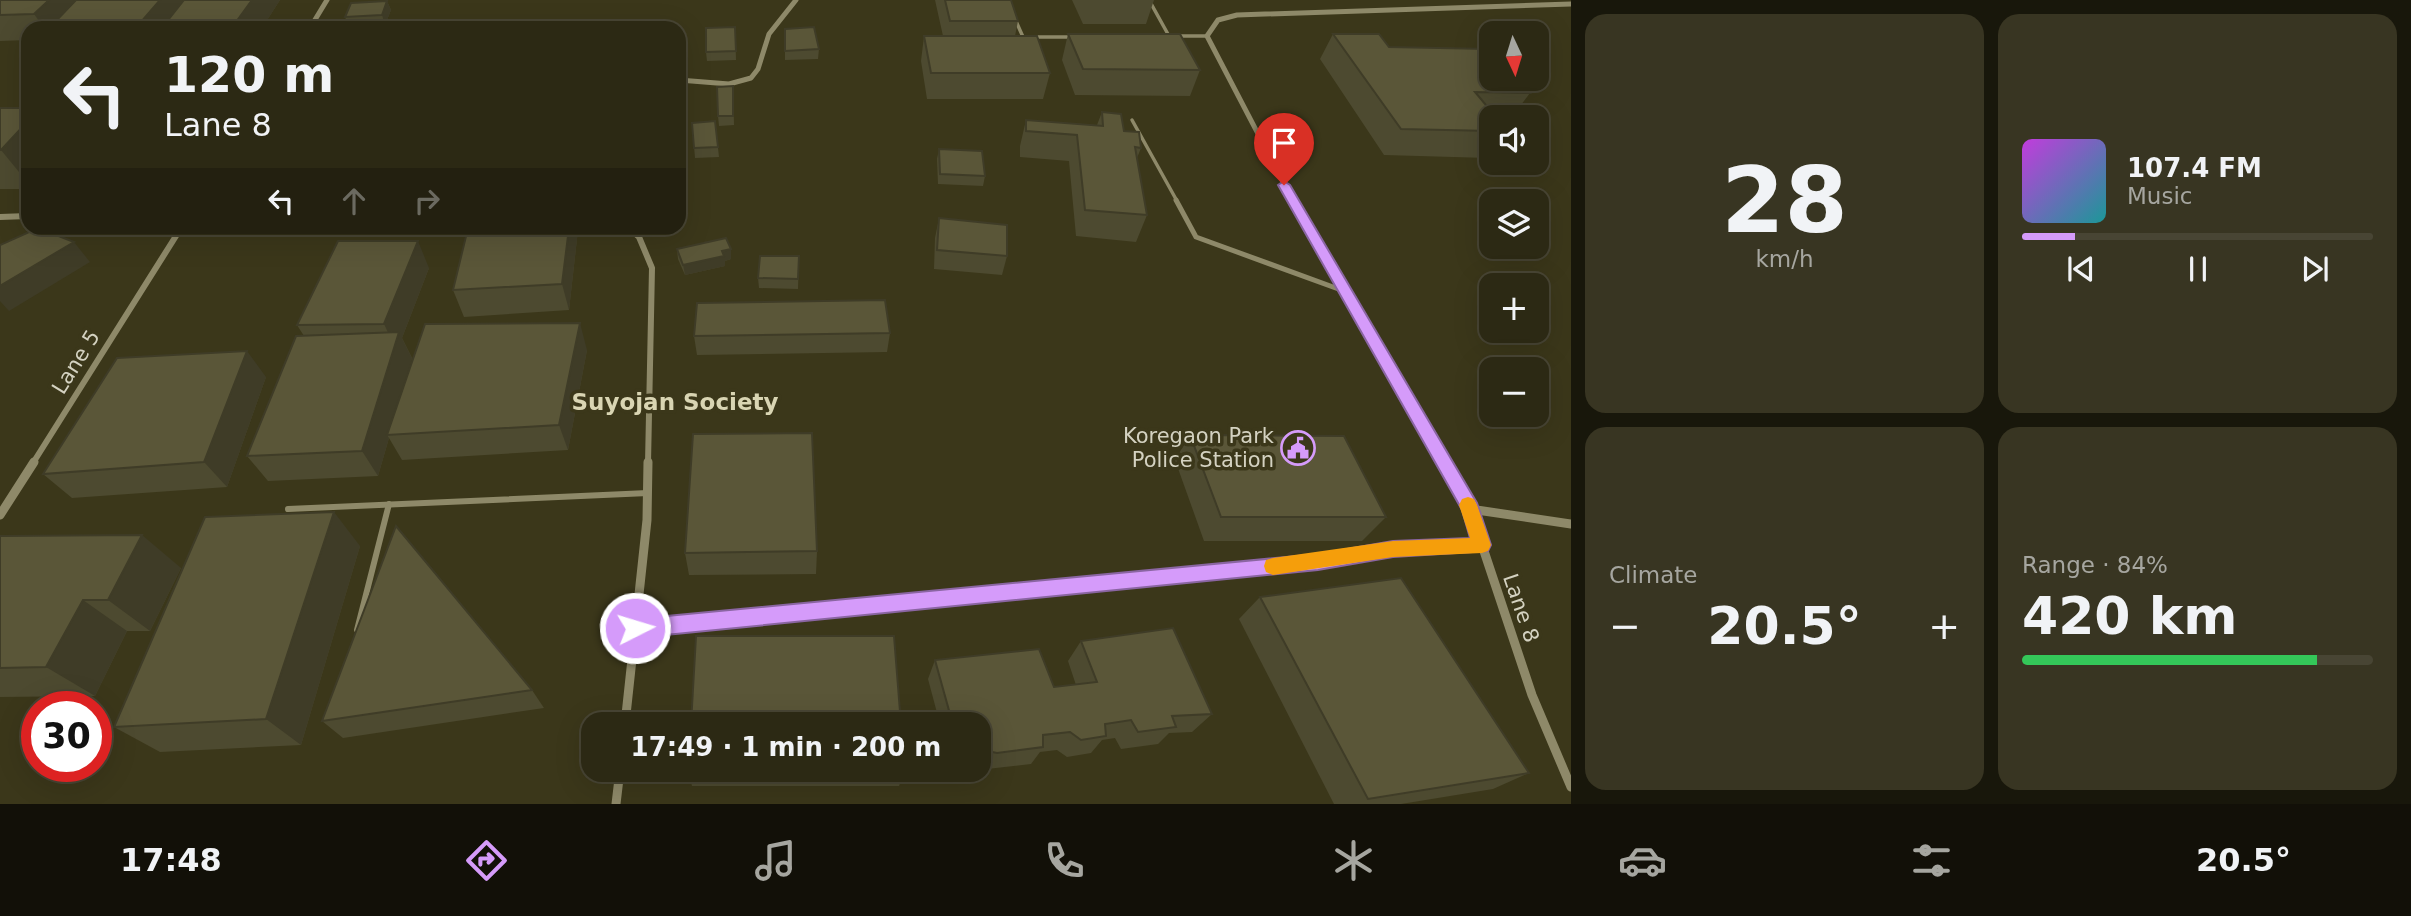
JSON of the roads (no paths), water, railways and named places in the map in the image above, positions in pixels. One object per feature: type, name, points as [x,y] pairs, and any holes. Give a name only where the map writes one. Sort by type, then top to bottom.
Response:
[{"type":"street","points":[[314,21],[327,0]]},
{"type":"street","points":[[686,80],[725,83],[744,81],[753,76],[757,71],[765,40],[796,0]]},
{"type":"street","points":[[1207,36],[1218,20],[1237,15],[1571,4]]},
{"type":"street","name":"Lane 8","points":[[1207,36],[1297,209],[1471,509],[1532,695],[1571,787]]},
{"type":"street","points":[[0,217],[21,216]]},
{"type":"street","name":"Lane 5","points":[[0,515],[177,235]]},
{"type":"street","points":[[626,712],[648,493],[652,268],[637,235]]},
{"type":"street","points":[[1471,509],[1571,524]]},
{"type":"street","points":[[635,628],[1318,562],[1393,549],[1482,545]]},
{"type":"street","points":[[616,804],[619,782]]},
{"type":"lane","points":[[1149,0],[1169,36]]},
{"type":"lane","points":[[1013,15],[1023,37],[1076,37]]},
{"type":"lane","points":[[1156,36],[1207,36]]},
{"type":"lane","points":[[1132,120],[1196,237],[1344,291]]},
{"type":"lane","points":[[288,509],[648,493]]},
{"type":"lane","points":[[355,638],[390,504]]},
{"type":"place","name":"Koregaon Park Police Station","points":[[1298,448]]},
{"type":"district","name":"Suyojan Society","points":[[675,402]]}]
